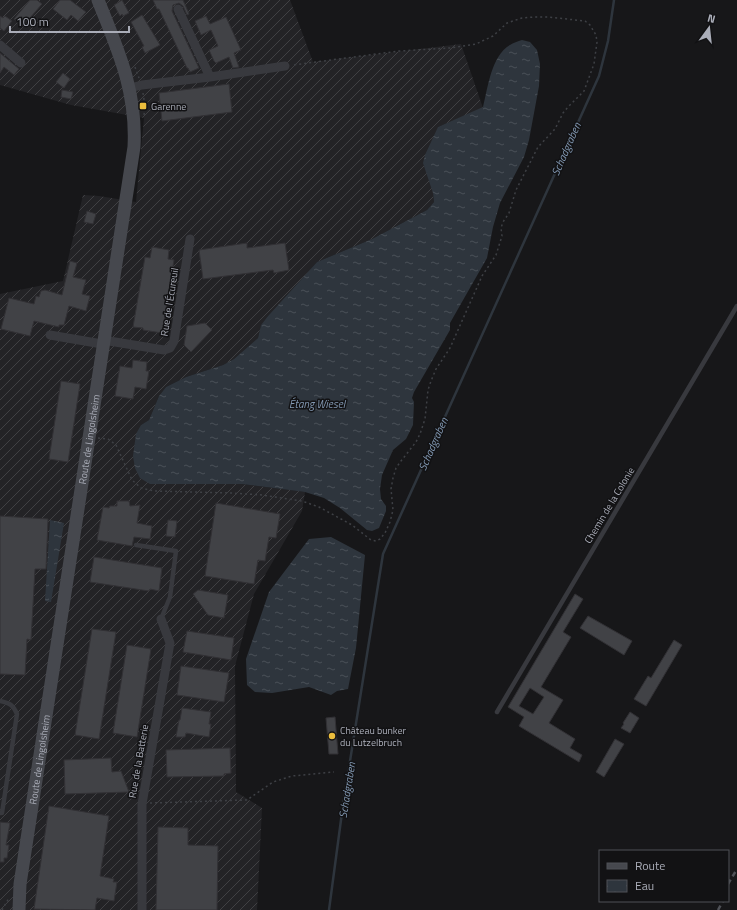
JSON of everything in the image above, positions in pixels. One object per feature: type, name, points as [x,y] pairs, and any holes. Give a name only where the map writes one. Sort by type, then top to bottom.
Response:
[{"type":"main road","name":"Route de Lingolsheim","points":[[20,884],[134,147],[134,119],[130,88],[98,0]]},
{"type":"main road","points":[[11,910],[20,884]]},
{"type":"main road","points":[[19,910],[20,884]]},
{"type":"street","points":[[178,8],[210,77]]},
{"type":"street","points":[[0,45],[21,63]]},
{"type":"street","points":[[130,88],[142,85],[285,66]]},
{"type":"street","name":"Rue de l'Écureuil","points":[[103,342],[164,350],[170,348],[174,341],[190,239]]},
{"type":"street","points":[[50,335],[103,342]]},
{"type":"street","name":"Rue de la Batterie","points":[[142,910],[142,804],[170,643],[161,619]]},
{"type":"lane","name":"Chemin de la Colonie","points":[[497,712],[737,306]]},
{"type":"lane","points":[[136,545],[176,551],[170,597],[161,619]]},
{"type":"lane","points":[[0,701],[10,702],[17,714],[2,813],[0,812]]},
{"type":"path","points":[[88,437],[108,439],[112,441],[120,452],[132,480],[146,490],[262,495],[302,501],[319,507],[352,525],[370,540],[376,541],[380,539],[385,533],[390,522],[393,510],[391,489],[393,478],[398,464],[416,442],[420,434],[425,418],[428,390],[431,380],[436,369],[450,348],[482,276],[496,255],[502,236],[501,228],[503,222],[509,213],[516,190],[538,147],[552,133],[568,107],[584,91],[594,64],[597,42],[596,35],[590,25],[585,21],[548,17],[522,18],[507,23],[484,41],[471,45],[398,51],[285,66]]},
{"type":"path","points":[[142,804],[247,800],[273,782],[292,776],[334,772]]},
{"type":"shaded area","points":[[0,0],[290,0],[313,62],[461,44],[483,108],[438,127],[433,193],[434,202],[427,210],[372,239],[317,262],[261,325],[258,338],[234,359],[223,365],[186,377],[166,387],[159,396],[149,420],[141,425],[242,484],[305,492],[302,511],[254,594],[235,666],[236,792],[262,808],[257,910],[0,910],[0,294],[63,281],[83,195],[136,202],[144,118],[71,105],[0,85]]},
{"type":"water","name":"Étang Wiesel","points":[[522,40],[530,42],[537,50],[540,64],[539,86],[529,140],[524,157],[500,203],[493,227],[487,258],[450,323],[450,330],[414,392],[412,398],[414,402],[413,425],[406,439],[393,450],[382,475],[380,489],[381,499],[386,506],[386,511],[379,528],[372,531],[367,530],[340,508],[324,498],[305,492],[242,484],[150,484],[140,478],[135,468],[133,456],[136,434],[141,425],[149,420],[159,396],[166,387],[186,377],[223,365],[234,359],[258,338],[261,325],[317,262],[372,239],[427,210],[434,202],[433,193],[423,163],[425,155],[438,127],[483,107],[491,73],[498,57],[510,45]]},
{"type":"water","points":[[50,520],[64,523],[51,602],[45,601]]},
{"type":"water","points":[[331,537],[365,555],[356,648],[348,689],[337,691],[331,695],[309,687],[272,693],[255,692],[247,685],[246,659],[269,592],[309,539]]},
{"type":"building","points":[[30,0],[37,0],[42,4],[23,26],[14,19]]},
{"type":"building","points":[[60,0],[70,0],[86,12],[78,21],[71,15],[67,20],[53,9]]},
{"type":"building","points":[[122,0],[129,13],[123,16],[122,14],[120,16],[114,5]]},
{"type":"building","points":[[153,0],[183,0],[189,14],[187,15],[183,6],[179,3],[173,5],[172,11],[199,68],[190,72],[187,68],[159,9],[157,9]]},
{"type":"building","points":[[142,15],[160,45],[145,53],[142,47],[144,46],[131,22]]},
{"type":"building","points":[[0,16],[3,18],[5,16],[12,21],[4,31],[0,28]]},
{"type":"building","points":[[206,16],[210,24],[226,17],[241,50],[234,53],[239,67],[233,68],[229,57],[216,63],[214,61],[209,50],[218,46],[211,30],[201,35],[195,21]]},
{"type":"building","points":[[0,53],[19,69],[14,75],[4,67],[0,73]]},
{"type":"building","points":[[63,73],[70,79],[64,88],[56,82]]},
{"type":"building","points":[[229,84],[232,112],[162,121],[159,93]]},
{"type":"building","points":[[62,90],[73,92],[71,99],[61,97]]},
{"type":"building","points":[[87,211],[96,214],[93,224],[84,222]]},
{"type":"building","points":[[247,243],[247,248],[285,243],[289,270],[274,273],[273,270],[203,279],[199,250]]},
{"type":"building","points":[[152,247],[169,250],[168,259],[174,260],[162,333],[133,327],[145,257],[150,258]]},
{"type":"building","points":[[70,261],[77,263],[73,277],[86,280],[82,294],[90,296],[86,311],[69,306],[64,325],[59,325],[59,327],[34,321],[30,336],[1,329],[9,298],[34,304],[36,296],[39,297],[41,291],[45,290],[62,295]]},
{"type":"building","points":[[205,323],[212,330],[191,352],[184,345],[187,326]]},
{"type":"building","points":[[133,360],[147,362],[146,371],[149,371],[146,389],[135,387],[133,399],[115,396],[120,366],[132,368]]},
{"type":"building","points":[[61,381],[80,384],[68,462],[49,459]]},
{"type":"building","points":[[117,501],[129,501],[130,506],[140,505],[137,523],[152,526],[150,539],[134,537],[132,546],[97,540],[103,507],[109,508],[110,506],[117,506]]},
{"type":"building","points":[[216,503],[280,514],[276,538],[269,537],[265,561],[258,560],[254,584],[205,576]]},
{"type":"building","points":[[0,516],[48,519],[46,569],[35,569],[31,640],[27,639],[25,675],[0,674]]},
{"type":"building","points":[[168,520],[177,521],[175,537],[166,536]]},
{"type":"building","points":[[94,557],[162,568],[159,591],[150,589],[149,591],[90,582]]},
{"type":"building","points":[[198,590],[228,595],[224,618],[208,615],[193,594]]},
{"type":"building","points":[[575,594],[583,599],[563,632],[571,637],[541,687],[563,700],[549,723],[575,739],[570,748],[582,755],[579,762],[519,726],[524,717],[508,707]],"holes":[[[530,688],[544,697],[533,714],[519,706]]]},
{"type":"building","points":[[588,616],[632,641],[624,655],[580,628]]},
{"type":"building","points":[[92,629],[116,632],[99,739],[75,735]]},
{"type":"building","points":[[187,631],[234,638],[231,660],[183,652]]},
{"type":"building","points":[[674,640],[682,645],[646,706],[634,699],[648,676],[651,678]]},
{"type":"building","points":[[127,645],[151,649],[137,737],[113,733]]},
{"type":"building","points":[[181,666],[229,673],[224,702],[177,695]]},
{"type":"building","points":[[182,708],[211,712],[209,737],[186,733],[185,737],[176,737]]},
{"type":"building","points":[[630,712],[639,718],[630,733],[621,728]]},
{"type":"building","name":"Château bunker du Lutzelbruch","points":[[335,717],[338,754],[329,754],[326,718]]},
{"type":"building","points":[[615,739],[624,744],[604,777],[596,772]]},
{"type":"building","points":[[230,748],[231,773],[224,774],[224,776],[167,777],[166,750]]},
{"type":"building","points":[[111,758],[112,772],[121,771],[129,792],[65,794],[64,760]]},
{"type":"building","points":[[49,806],[109,816],[100,876],[114,879],[113,882],[117,882],[114,901],[97,898],[95,910],[34,909]]},
{"type":"building","points":[[0,822],[10,823],[6,845],[9,845],[7,858],[4,858],[4,862],[0,862]]},
{"type":"building","points":[[158,827],[188,828],[188,845],[218,846],[217,910],[156,910]]},
{"type":"waterway","name":"Schadgraben","points":[[329,910],[343,805],[383,554],[599,76],[608,41],[614,0]]},
{"type":"railway","points":[[729,882],[737,869]]},
{"type":"railway","points":[[718,910],[722,902]]},
{"type":"place","name":"Garenne","points":[[143,106]]},
{"type":"place","name":"Château bunker du Lutzelbruch","points":[[332,736]]}]
